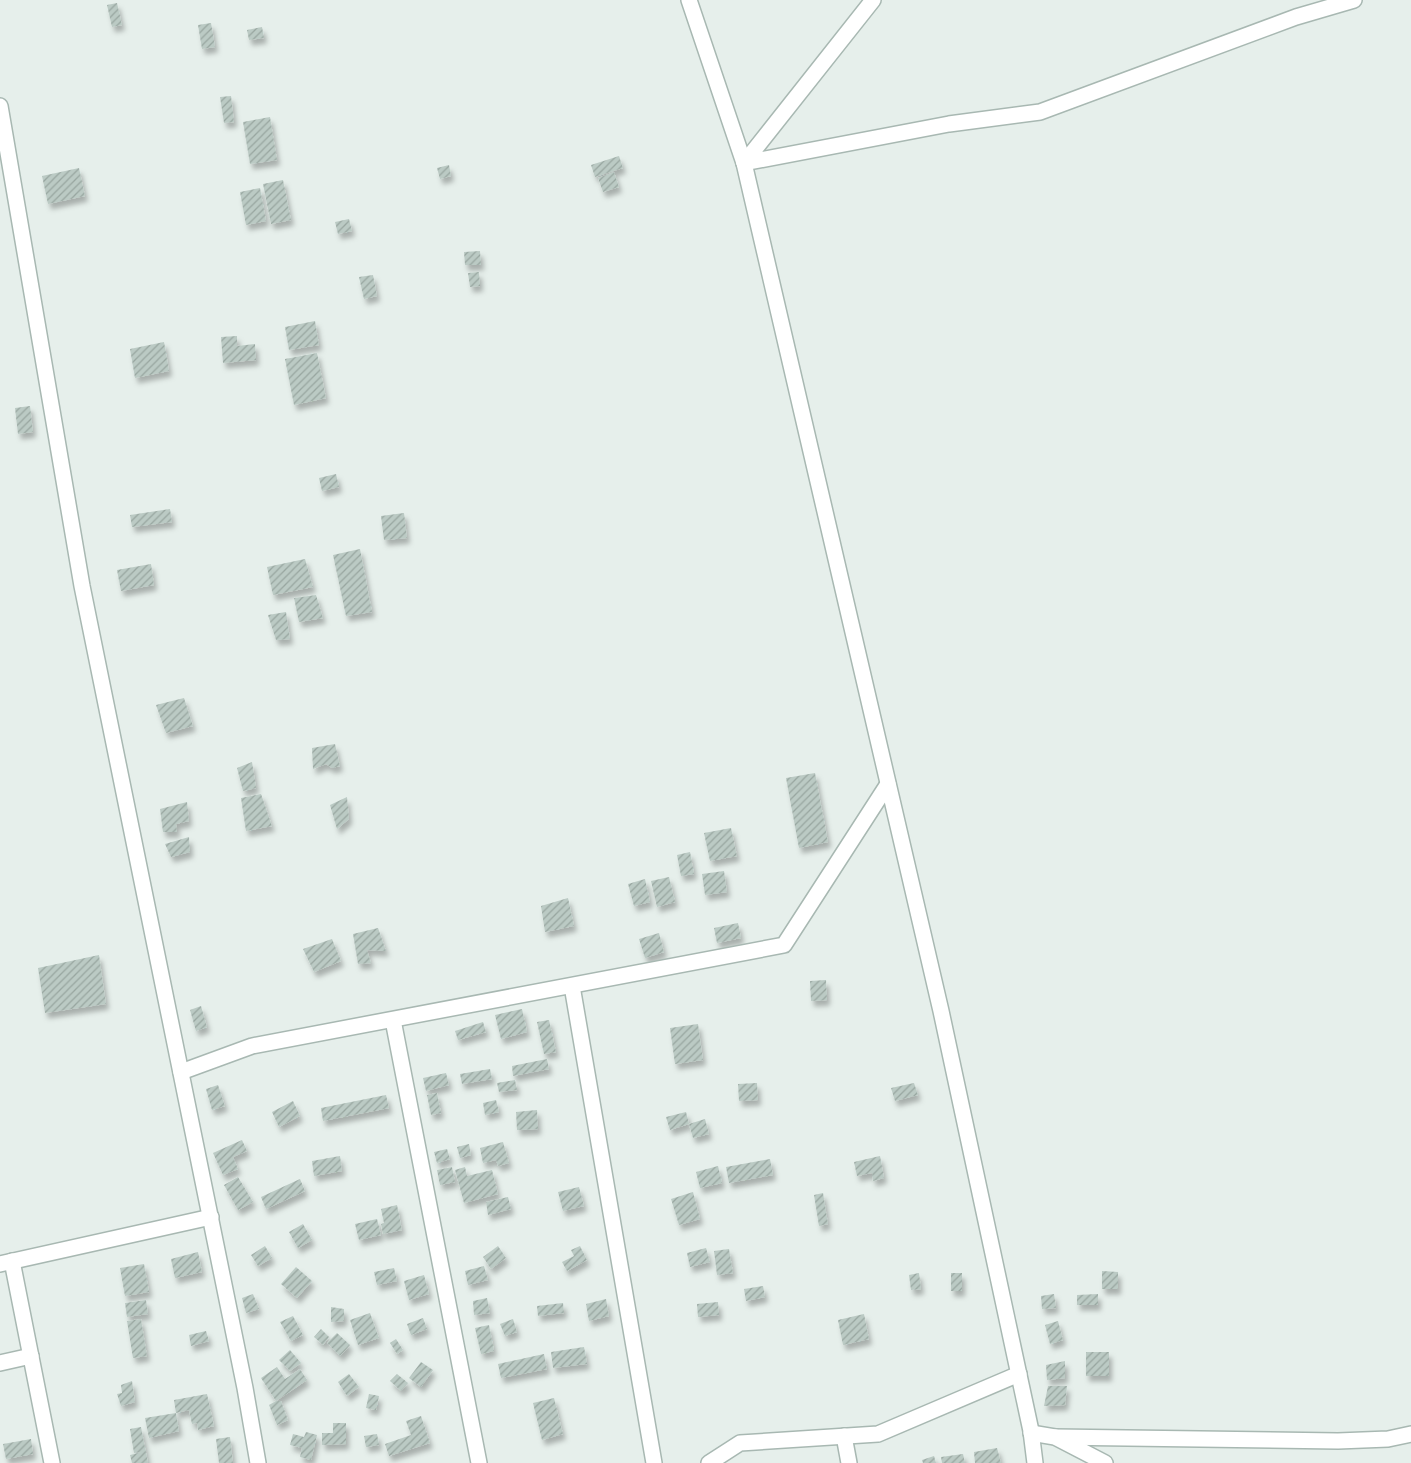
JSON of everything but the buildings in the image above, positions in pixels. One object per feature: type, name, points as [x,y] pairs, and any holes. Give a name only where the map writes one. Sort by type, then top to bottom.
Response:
[{"type":"street","points":[[689,0],[744,163],[941,1011],[1019,1374],[1035,1463]]},
{"type":"street","points":[[744,163],[874,0]]},
{"type":"street","points":[[744,163],[948,124],[1040,112],[1296,17],[1354,0]]},
{"type":"street","points":[[0,106],[82,586],[211,1217],[258,1463]]},
{"type":"street","points":[[181,1072],[252,1046],[784,945],[888,784]]},
{"type":"street","points":[[572,986],[654,1463]]},
{"type":"street","points":[[393,1020],[479,1463]]},
{"type":"street","points":[[52,1463],[31,1356],[6,1263],[211,1217]]},
{"type":"street","points":[[0,1363],[31,1356]]},
{"type":"street","points":[[709,1463],[740,1443],[878,1434],[1019,1374]]},
{"type":"street","points":[[1031,1433],[1055,1437],[1338,1441],[1388,1439],[1411,1434]]},
{"type":"street","points":[[844,1436],[849,1463]]},
{"type":"street","points":[[1055,1437],[1105,1463]]}]
